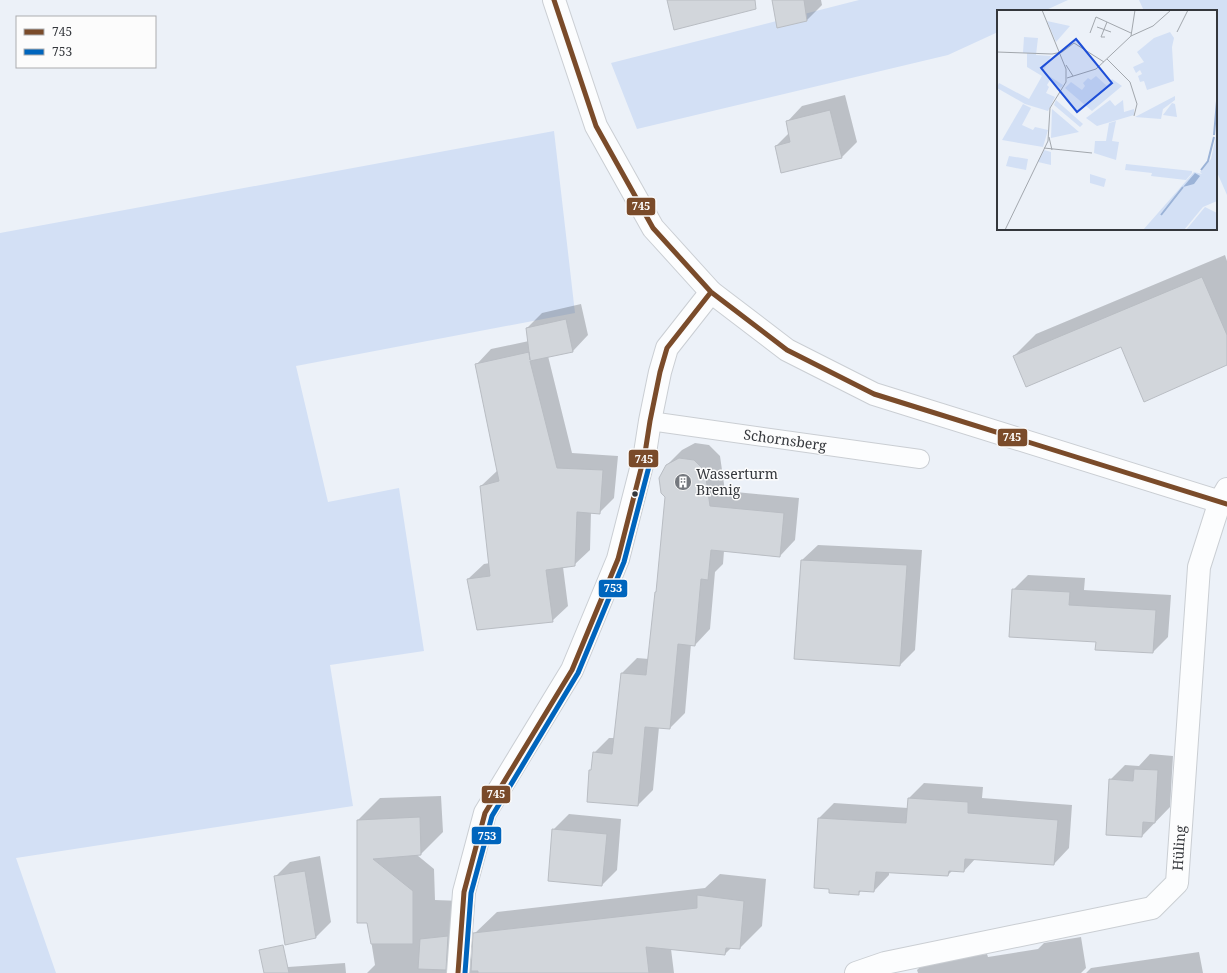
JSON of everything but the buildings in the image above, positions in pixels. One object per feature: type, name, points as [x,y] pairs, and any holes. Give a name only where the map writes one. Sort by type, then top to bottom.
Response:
[{"type":"street","points":[[554,0],[596,126],[653,228],[711,292],[787,350],[874,394],[1225,498]]},
{"type":"street","points":[[458,973],[464,892],[485,813],[572,670],[618,559],[645,453],[660,372],[667,348],[711,292]]},
{"type":"street","name":"Hüling","points":[[856,973],[885,962],[1152,908],[1176,883],[1199,567],[1225,498]]},
{"type":"lane","name":"Schornsberg","points":[[650,421],[920,459]]},
{"type":"shaded area","points":[[859,0],[1068,0],[1046,10],[997,10],[997,32],[948,55],[637,129],[611,63]]},
{"type":"shaded area","points":[[1139,0],[1227,0],[1227,195],[1217,172],[1217,10],[1144,10]]},
{"type":"shaded area","points":[[554,131],[575,313],[296,366],[328,502],[399,488],[424,651],[330,665],[353,806],[16,858],[56,973],[0,973],[0,233]]},
{"type":"transit line","name":"745","points":[[554,0],[596,126],[653,228],[711,292],[787,350],[874,394],[1227,504]]},
{"type":"transit line","name":"745","points":[[458,973],[464,892],[485,813],[572,670],[618,559],[645,453],[660,372],[667,348],[711,292]]},
{"type":"transit line","name":"753","points":[[465,973],[471,893],[492,816],[578,673],[624,562],[652,455]]},
{"type":"place","name":"Wasserturm Brenig","points":[[683,482]]}]
